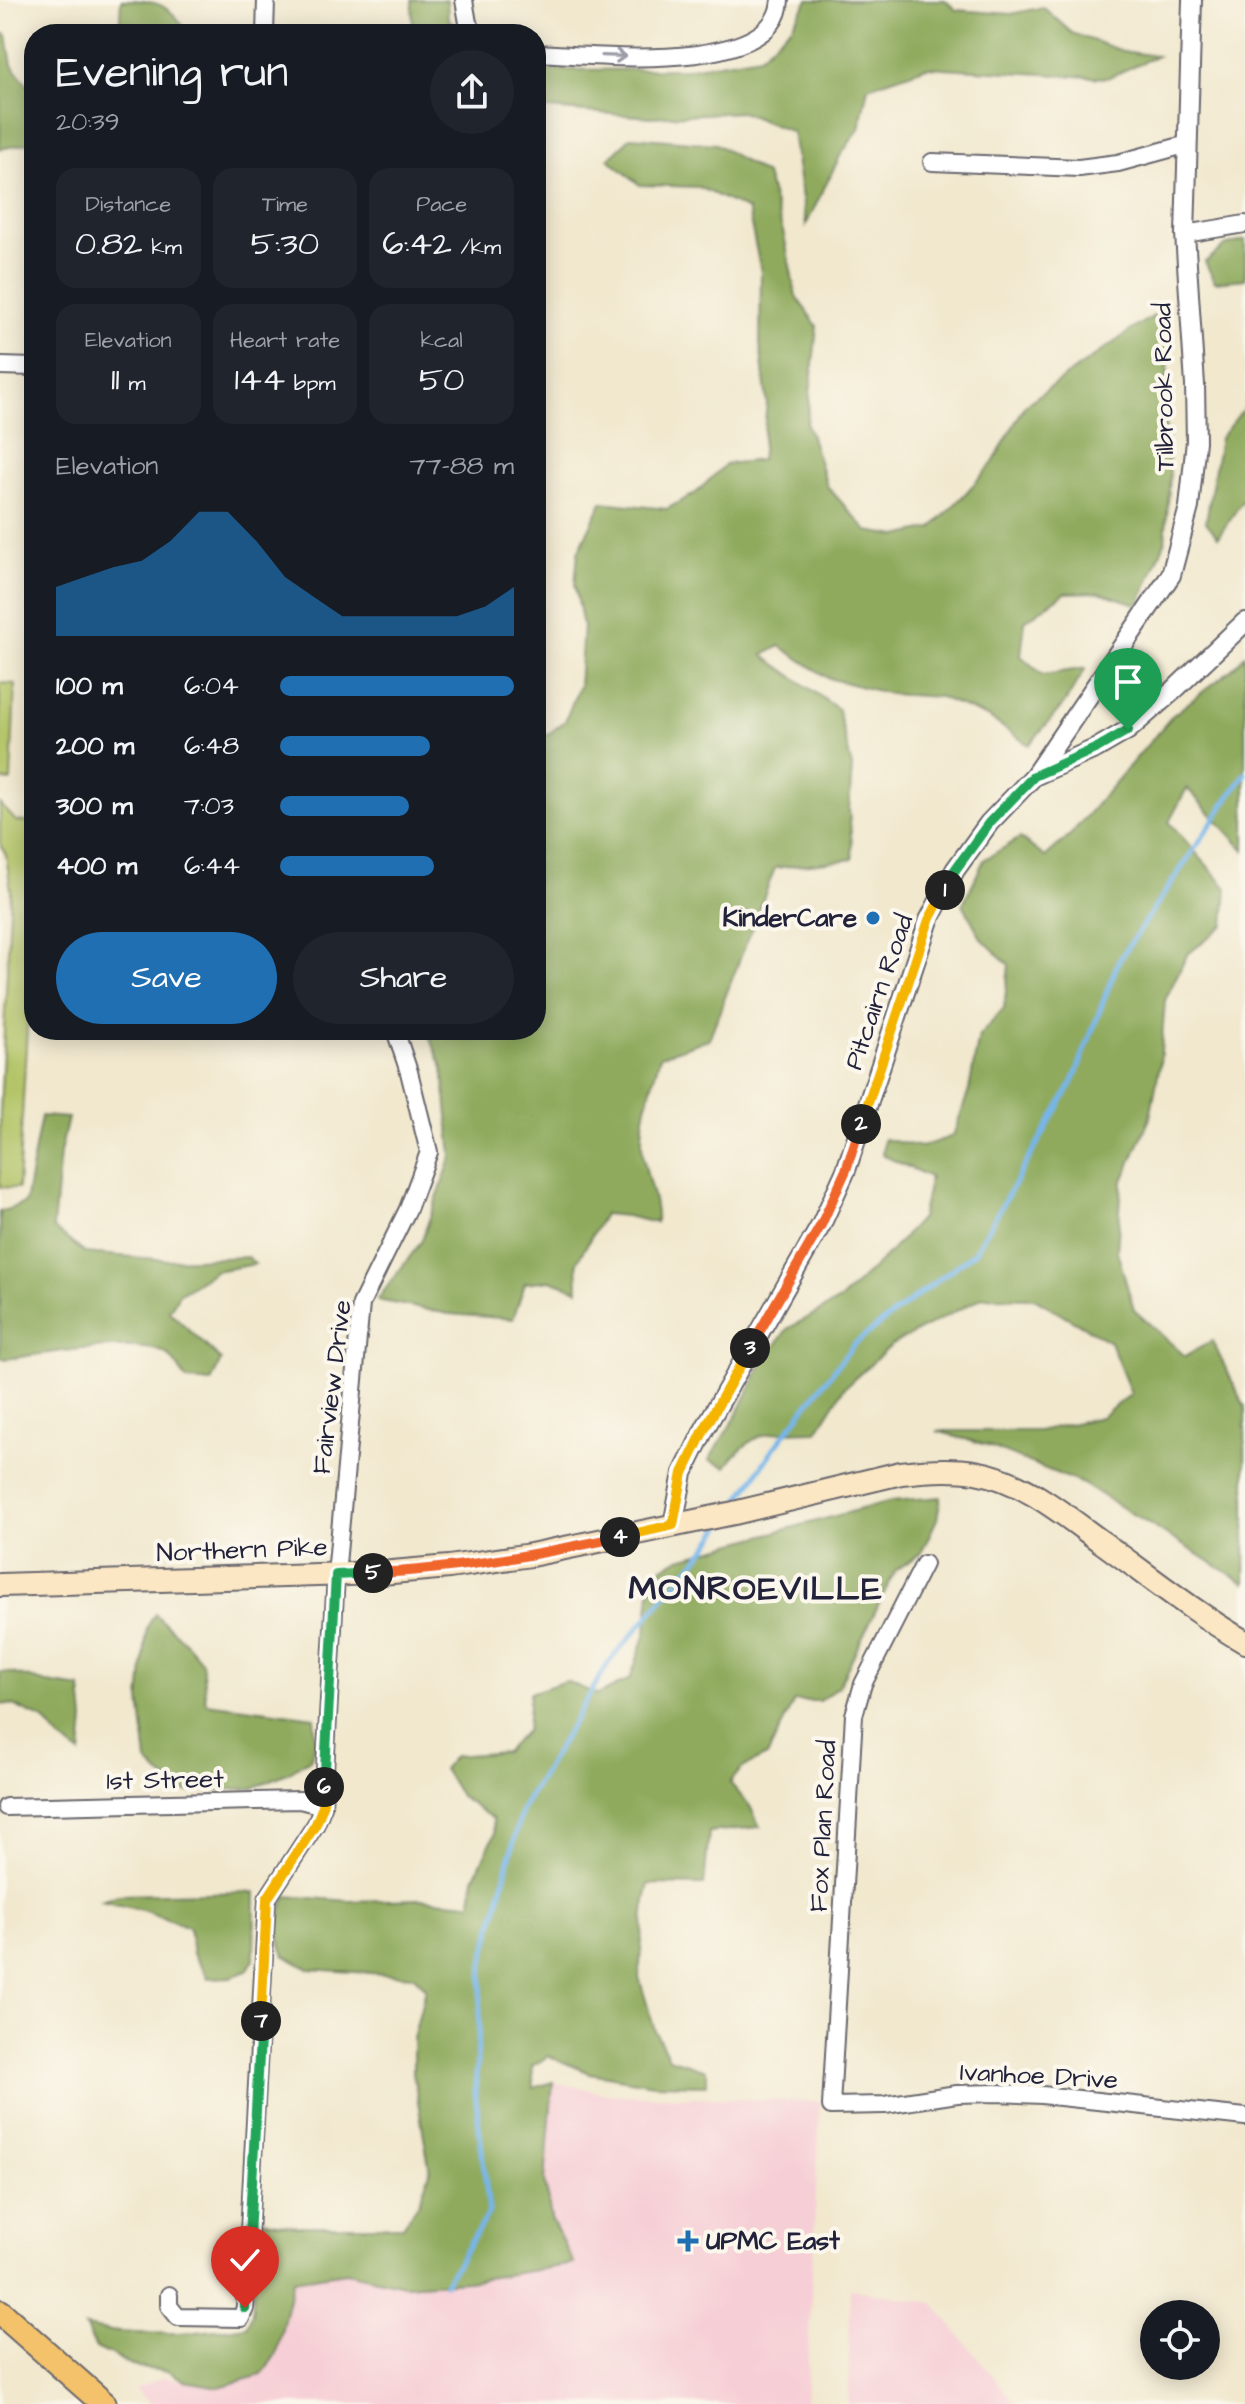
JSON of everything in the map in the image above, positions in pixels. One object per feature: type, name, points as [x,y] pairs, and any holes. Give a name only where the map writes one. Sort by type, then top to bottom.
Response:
[{"type":"main road","name":"Northern Pike","points":[[0,1585],[398,1572],[531,1555],[734,1513],[901,1473],[928,1470],[975,1472],[1025,1489],[1056,1508],[1202,1615],[1245,1642]]},
{"type":"main road","points":[[0,2312],[104,2404]]},
{"type":"street","points":[[265,24],[266,0]]},
{"type":"street","points":[[464,0],[469,24]]},
{"type":"street","points":[[546,53],[667,57],[729,50],[754,40],[767,29],[779,10],[780,0]]},
{"type":"street","name":"Tilbrook Road","points":[[1034,776],[1171,575],[1189,507],[1196,441],[1185,234],[1192,0]]},
{"type":"street","points":[[932,162],[1079,168],[1118,163],[1188,144]]},
{"type":"street","points":[[1185,234],[1245,224]]},
{"type":"street","points":[[0,366],[24,367]]},
{"type":"street","name":"Pitcairn Road","points":[[673,1525],[683,1473],[704,1430],[821,1225],[846,1170],[929,920],[955,870],[989,823],[1034,776],[1097,748],[1128,730],[1245,622]]},
{"type":"street","name":"Fairview Drive","points":[[323,1806],[336,1575],[361,1304],[408,1209],[429,1152],[398,1040]]},
{"type":"street","name":"Fox Plan Road","points":[[831,2106],[854,1715],[863,1684],[924,1564]]},
{"type":"street","name":"1st Street","points":[[6,1807],[300,1800],[323,1806]]},
{"type":"street","points":[[169,2295],[169,2306],[178,2317],[241,2318],[245,2308],[267,1899],[316,1824],[323,1806]]},
{"type":"street","name":"Ivanhoe Drive","points":[[831,2106],[885,2105],[957,2094],[996,2093],[1042,2095],[1245,2117]]},
{"type":"shaded area","name":"UPMC East","points":[[553,2082],[608,2094],[820,2102],[806,2404],[151,2404],[134,2389],[164,2377],[219,2387],[282,2333],[292,2280],[347,2272],[403,2285],[467,2281],[573,2264],[551,2219],[545,2181]]},
{"type":"shaded area","points":[[850,2289],[933,2303],[1015,2404],[848,2404]]},
{"type":"green space","points":[[121,0],[161,5],[181,24],[120,24]]},
{"type":"green space","points":[[412,0],[447,0],[448,18],[454,24],[413,24]]},
{"type":"green space","points":[[808,0],[945,0],[956,10],[1011,14],[1043,7],[1072,33],[1122,51],[1157,56],[1107,78],[927,67],[868,87],[859,129],[840,156],[806,225],[792,132],[741,112],[650,117],[546,109],[546,68],[685,69],[760,56],[792,26]]},
{"type":"green space","points":[[0,32],[7,35],[12,65],[24,80],[24,144],[0,149]]},
{"type":"green space","points":[[631,137],[716,144],[766,175],[784,235],[796,296],[817,326],[807,424],[827,486],[867,531],[898,536],[932,528],[993,463],[1025,405],[1143,322],[1169,308],[1165,416],[1170,476],[1165,542],[1139,605],[1099,592],[1065,593],[1025,621],[1021,656],[1043,675],[1086,668],[1064,704],[1029,745],[989,718],[940,697],[890,694],[828,678],[780,646],[763,655],[838,709],[852,767],[849,809],[853,859],[775,868],[709,1039],[660,1056],[642,1133],[656,1223],[604,1214],[577,1262],[578,1290],[550,1280],[525,1283],[513,1319],[449,1314],[377,1300],[421,1242],[452,1156],[443,1068],[431,1040],[546,1040],[546,736],[565,721],[579,686],[583,626],[575,585],[578,552],[602,502],[667,509],[696,493],[726,464],[761,460],[767,403],[760,344],[761,272],[748,210],[699,187],[640,185],[608,159]]},
{"type":"green space","points":[[1245,240],[1245,279],[1215,282],[1205,262],[1225,246]]},
{"type":"green space","points":[[1245,407],[1245,497],[1218,537],[1206,522],[1220,438]]},
{"type":"green space","points":[[1245,655],[1245,851],[1187,788],[1169,822],[1227,888],[1224,925],[1187,955],[1165,1000],[1160,1064],[1150,1118],[1122,1183],[1117,1251],[1134,1310],[1185,1356],[1212,1341],[1245,1407],[1245,1583],[1083,1484],[986,1445],[937,1431],[1038,1431],[1101,1417],[1131,1394],[1110,1342],[1034,1298],[983,1297],[893,1344],[844,1388],[817,1431],[765,1435],[745,1445],[726,1467],[709,1460],[739,1411],[760,1368],[787,1329],[840,1300],[921,1218],[930,1177],[882,1155],[884,1139],[921,1147],[953,1136],[969,1090],[979,1036],[1004,1008],[1009,965],[981,938],[963,904],[984,860],[1020,838],[1045,857],[1071,834],[1173,715],[1232,669]]},
{"type":"green space","points":[[0,683],[15,684],[11,781],[0,780]]},
{"type":"green space","points":[[0,804],[16,821],[24,822],[26,1040],[18,1188],[0,1187],[0,1114],[11,890],[6,855],[0,843]]},
{"type":"green space","points":[[41,1116],[68,1118],[60,1153],[53,1228],[85,1253],[168,1260],[248,1257],[255,1264],[215,1271],[179,1294],[169,1311],[221,1360],[211,1382],[187,1380],[168,1355],[137,1347],[90,1348],[6,1359],[0,1357],[0,1212],[25,1203]]},
{"type":"green space","points":[[941,1497],[937,1519],[921,1553],[895,1571],[838,1687],[819,1701],[794,1701],[767,1756],[742,1768],[730,1783],[750,1806],[760,1827],[709,1832],[704,1885],[649,1884],[639,1977],[655,2031],[669,2058],[706,2070],[706,2085],[653,2084],[590,2073],[549,2056],[532,2066],[534,2088],[553,2082],[545,2181],[551,2219],[574,2264],[467,2281],[403,2285],[347,2272],[293,2280],[276,2354],[262,2375],[219,2387],[185,2381],[168,2371],[138,2368],[96,2348],[85,2327],[125,2333],[166,2334],[247,2326],[252,2313],[259,2220],[298,2226],[403,2226],[419,2202],[430,2172],[413,2072],[413,2039],[426,1988],[414,1976],[309,1969],[285,1956],[276,1930],[286,1896],[350,1901],[420,1899],[471,1903],[474,1878],[495,1834],[493,1819],[461,1797],[443,1769],[454,1756],[505,1752],[527,1730],[530,1693],[566,1681],[598,1695],[630,1679],[646,1633],[650,1591],[663,1567],[680,1558],[891,1501]]},
{"type":"green space","points":[[155,1614],[202,1662],[206,1703],[314,1717],[316,1743],[310,1759],[253,1788],[185,1792],[159,1774],[147,1761],[140,1699],[147,1627]]},
{"type":"green space","points":[[0,1672],[81,1688],[84,1720],[81,1754],[59,1738],[43,1719],[13,1705],[0,1704]]},
{"type":"green space","points":[[255,1892],[254,1959],[247,1971],[231,1977],[208,1978],[193,1954],[189,1927],[142,1910],[101,1901],[118,1895]]},
{"type":"waterway","points":[[736,1505],[774,1448],[854,1344],[975,1252],[1073,1082],[1118,962],[1245,774]]},
{"type":"waterway","points":[[445,2283],[489,2212],[475,2091],[483,1962],[522,1809],[609,1662],[708,1546],[723,1524]]},
{"type":"place","name":"KinderCare","points":[[873,918]]},
{"type":"place","name":"UPMC East","points":[[688,2241]]},
{"type":"district","name":"MONROEVILLE","points":[[756,1589]]},
{"type":"route","points":[[245,2308],[267,1899],[316,1824],[323,1806],[336,1575],[449,1567],[531,1555],[673,1525],[683,1473],[704,1430],[821,1225],[846,1170],[929,920],[955,870],[989,823],[1034,776],[1097,748],[1128,730]]}]
